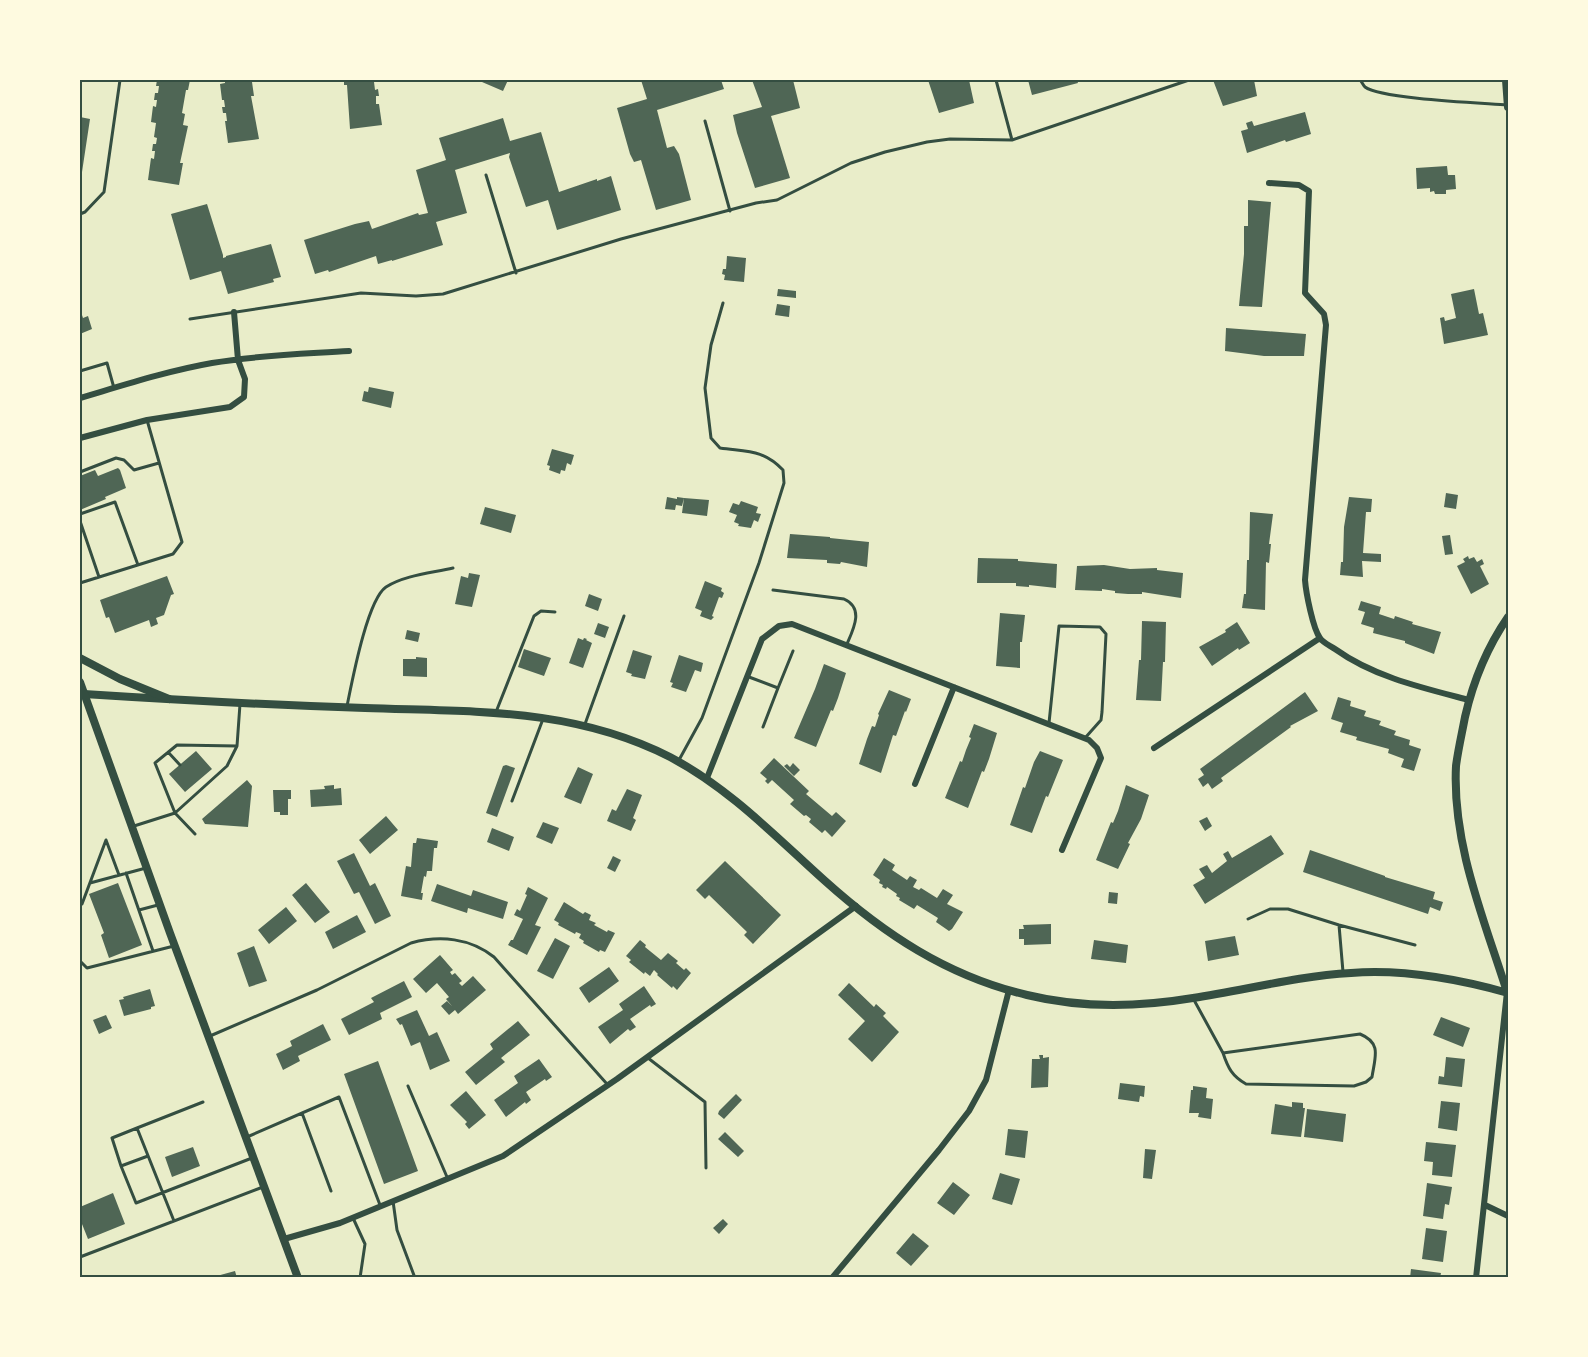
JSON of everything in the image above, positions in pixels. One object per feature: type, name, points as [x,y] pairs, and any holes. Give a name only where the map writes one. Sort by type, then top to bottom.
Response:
[{"type":"main road","points":[[80,658],[120,680],[169,699]]},
{"type":"main road","points":[[80,682],[174,945],[298,1278]]},
{"type":"street","points":[[1506,80],[1508,106]]},
{"type":"street","points":[[1269,183],[1299,184],[1309,191],[1305,293],[1324,314],[1326,325],[1305,580],[1311,613],[1320,638],[1354,662],[1375,671],[1412,685],[1469,700]]},
{"type":"street","points":[[80,438],[147,420],[230,406],[244,397],[245,379],[238,360],[234,312]]},
{"type":"street","points":[[80,398],[165,373],[238,360],[349,351]]},
{"type":"street","points":[[1476,1278],[1508,992],[1466,860],[1456,798],[1456,766],[1469,700],[1493,643],[1509,617]]},
{"type":"street","points":[[707,778],[762,639],[779,626],[792,624],[1087,739],[1097,748],[1101,758],[1062,850]]},
{"type":"street","points":[[1154,748],[1320,638]]},
{"type":"street","points":[[915,784],[954,687]]},
{"type":"street","points":[[84,694],[347,708],[495,713],[543,717],[585,725],[634,742],[707,778],[762,822],[856,906],[898,940],[979,980],[1009,990],[1063,1001],[1108,1005],[1193,998],[1267,984],[1343,974],[1399,973],[1508,992]]},
{"type":"street","points":[[284,1239],[353,1218],[503,1156],[608,1085],[856,906]]},
{"type":"street","points":[[832,1278],[969,1111],[986,1080],[1009,990]]},
{"type":"street","points":[[1485,1205],[1509,1216]]},
{"type":"lane","points":[[80,214],[85,212],[104,192],[120,80]]},
{"type":"lane","points":[[996,80],[1012,140]]},
{"type":"lane","points":[[190,318],[362,293],[416,297],[443,294],[621,239],[777,200],[851,163],[885,152],[950,139],[1012,140],[1189,80]]},
{"type":"lane","points":[[1360,80],[1364,87],[1373,91],[1415,98],[1508,106]]},
{"type":"lane","points":[[705,121],[730,211]]},
{"type":"lane","points":[[486,175],[516,273]]},
{"type":"lane","points":[[678,762],[702,718],[759,563],[784,483],[783,470],[772,458],[720,448],[711,438],[705,388],[711,345],[723,303]]},
{"type":"lane","points":[[80,371],[107,363],[114,388]]},
{"type":"lane","points":[[80,583],[172,554],[182,542],[147,420]]},
{"type":"lane","points":[[80,472],[116,458],[124,460],[134,470],[159,463]]},
{"type":"lane","points":[[80,513],[115,502],[138,565]]},
{"type":"lane","points":[[80,521],[99,577]]},
{"type":"lane","points":[[347,708],[368,621],[384,588],[397,582],[453,568]]},
{"type":"lane","points":[[773,590],[844,599],[851,602],[856,615],[847,644]]},
{"type":"lane","points":[[495,713],[534,616],[541,611],[555,612]]},
{"type":"lane","points":[[585,725],[624,616]]},
{"type":"lane","points":[[1049,725],[1059,626],[1100,627],[1106,634],[1102,712],[1101,720],[1087,739]]},
{"type":"lane","points":[[763,727],[793,651]]},
{"type":"lane","points":[[747,677],[778,688]]},
{"type":"lane","points":[[133,827],[174,813],[226,766],[237,746],[240,702]]},
{"type":"lane","points":[[512,801],[543,717]]},
{"type":"lane","points":[[195,834],[174,813],[155,764],[177,745],[237,746]]},
{"type":"lane","points":[[168,752],[180,765]]},
{"type":"lane","points":[[195,784],[200,790]]},
{"type":"lane","points":[[82,904],[106,840],[119,875]]},
{"type":"lane","points":[[90,883],[146,868]]},
{"type":"lane","points":[[126,873],[153,951]]},
{"type":"lane","points":[[139,910],[160,905]]},
{"type":"lane","points":[[1248,919],[1261,912],[1278,908],[1301,912],[1339,925],[1415,945]]},
{"type":"lane","points":[[1339,925],[1343,974]]},
{"type":"lane","points":[[208,1037],[317,990],[411,943],[426,939],[457,939],[486,951],[494,957],[608,1085]]},
{"type":"lane","points":[[80,961],[87,968],[174,945]]},
{"type":"lane","points":[[1193,998],[1223,1053],[1228,1069],[1235,1078],[1246,1084],[1354,1086],[1372,1077],[1376,1048],[1370,1038],[1360,1034],[1223,1053]]},
{"type":"lane","points":[[646,1057],[705,1102],[706,1168]]},
{"type":"lane","points":[[408,1086],[447,1179]]},
{"type":"lane","points":[[246,1137],[339,1097],[380,1207]]},
{"type":"lane","points":[[202,1102],[112,1138],[136,1203],[254,1157]]},
{"type":"lane","points":[[302,1113],[331,1191]]},
{"type":"lane","points":[[137,1128],[174,1221]]},
{"type":"lane","points":[[121,1166],[148,1156]]},
{"type":"lane","points":[[80,1257],[265,1187]]},
{"type":"lane","points":[[393,1202],[398,1230],[415,1278]]},
{"type":"lane","points":[[353,1218],[364,1244],[360,1278]]},
{"type":"building","points":[[157,80],[190,80],[182,113],[185,114],[183,125],[188,126],[180,163],[183,163],[179,185],[148,180],[151,158],[154,159],[153,144],[156,144],[157,138],[154,137],[156,123],[151,122],[153,106],[156,107],[157,100],[154,100],[155,93],[158,93],[159,86],[156,86]]},
{"type":"building","points":[[225,80],[257,80],[258,82],[252,82],[254,96],[251,96],[259,139],[228,143],[226,113],[223,113],[222,107],[225,107],[220,84],[225,83]]},
{"type":"building","points":[[344,80],[376,80],[375,90],[378,89],[379,96],[376,96],[376,104],[379,104],[382,125],[350,129],[347,85],[344,85]]},
{"type":"building","points":[[483,80],[508,80],[503,91],[482,82]]},
{"type":"building","points":[[641,80],[721,80],[724,89],[657,110],[667,148],[674,146],[679,154],[691,200],[656,210],[641,160],[634,162],[630,154],[617,108],[647,99]]},
{"type":"building","points":[[752,80],[793,80],[800,108],[771,116],[790,178],[755,188],[733,115],[762,107]]},
{"type":"building","points":[[928,80],[969,80],[974,103],[939,113]]},
{"type":"building","points":[[1028,80],[1077,80],[1078,83],[1032,95]]},
{"type":"building","points":[[1213,80],[1254,80],[1257,96],[1223,106]]},
{"type":"building","points":[[1305,112],[1311,134],[1247,153],[1241,131],[1248,129],[1246,123],[1252,121],[1254,126]]},
{"type":"building","points":[[80,117],[90,119],[82,172],[80,171]]},
{"type":"building","points":[[503,118],[510,141],[541,132],[559,192],[611,176],[621,210],[557,230],[548,200],[526,207],[509,157],[510,153],[455,170],[467,213],[436,222],[443,245],[392,261],[378,264],[376,256],[329,272],[328,270],[315,274],[304,240],[355,224],[369,221],[372,229],[418,213],[419,215],[428,213],[416,170],[446,160],[439,138]]},
{"type":"building","points":[[1447,166],[1448,175],[1455,175],[1456,189],[1446,190],[1446,194],[1435,194],[1434,191],[1430,192],[1430,188],[1417,189],[1416,168]]},
{"type":"building","points":[[1248,200],[1271,202],[1262,307],[1239,306],[1244,226],[1248,226]]},
{"type":"building","points":[[207,204],[223,258],[271,244],[281,277],[273,279],[274,282],[228,294],[221,271],[190,280],[171,214]]},
{"type":"building","points":[[727,256],[746,258],[744,282],[724,280],[725,275],[722,274],[723,269],[726,269]]},
{"type":"building","points":[[778,289],[796,291],[796,298],[777,296]]},
{"type":"building","points":[[1474,289],[1479,314],[1483,313],[1488,335],[1444,344],[1440,318],[1444,317],[1445,321],[1456,318],[1451,294]]},
{"type":"building","points":[[777,304],[790,306],[789,317],[775,315]]},
{"type":"building","points":[[80,309],[83,318],[88,316],[92,329],[80,334]]},
{"type":"building","points":[[1226,328],[1306,334],[1304,356],[1264,356],[1225,351]]},
{"type":"building","points":[[369,387],[394,392],[391,408],[362,401],[364,391],[368,392]]},
{"type":"building","points":[[552,449],[574,455],[571,465],[567,463],[565,471],[561,470],[560,474],[549,470],[550,466],[547,465]]},
{"type":"building","points":[[118,468],[126,488],[80,510],[80,476],[95,470],[98,476]]},
{"type":"building","points":[[1446,493],[1458,495],[1456,509],[1444,507]]},
{"type":"building","points":[[667,497],[684,498],[682,506],[676,505],[675,510],[665,509]]},
{"type":"building","points":[[1349,497],[1372,499],[1371,512],[1366,512],[1363,553],[1381,554],[1381,562],[1362,561],[1363,577],[1340,575]]},
{"type":"building","points":[[684,498],[709,500],[707,516],[682,513]]},
{"type":"building","points":[[741,501],[758,507],[756,513],[761,514],[758,522],[754,520],[751,528],[738,526],[739,524],[734,522],[737,515],[729,512],[733,503],[739,505]]},
{"type":"building","points":[[485,507],[516,515],[511,533],[480,524]]},
{"type":"building","points":[[1250,512],[1273,514],[1269,563],[1266,562],[1265,610],[1242,608],[1244,594],[1246,594],[1247,560],[1249,560]]},
{"type":"building","points":[[790,534],[869,542],[867,567],[841,562],[840,564],[827,563],[827,560],[787,558]]},
{"type":"building","points":[[1450,535],[1453,554],[1445,555],[1442,536]]},
{"type":"building","points":[[1468,556],[1469,559],[1474,557],[1477,562],[1482,559],[1484,564],[1480,566],[1489,584],[1471,594],[1457,566],[1465,562],[1463,559]]},
{"type":"building","points":[[978,558],[1018,559],[1018,561],[1057,564],[1056,588],[1016,586],[1016,583],[977,583]]},
{"type":"building","points":[[1104,565],[1130,569],[1157,568],[1157,570],[1183,573],[1181,598],[1142,592],[1142,594],[1128,594],[1102,589],[1102,591],[1075,590],[1077,566]]},
{"type":"building","points":[[469,573],[480,575],[472,607],[455,604],[461,576],[468,578]]},
{"type":"building","points":[[167,576],[174,594],[171,595],[164,615],[156,618],[158,624],[151,627],[149,620],[115,633],[109,617],[106,618],[100,600]]},
{"type":"building","points":[[705,581],[722,588],[721,591],[724,593],[722,598],[719,597],[712,616],[714,617],[711,620],[700,616],[702,611],[695,608]]},
{"type":"building","points":[[589,594],[602,599],[598,611],[585,606]]},
{"type":"building","points":[[1361,601],[1381,607],[1379,614],[1394,619],[1395,616],[1413,622],[1412,624],[1441,632],[1434,654],[1405,643],[1405,641],[1373,633],[1374,628],[1361,624],[1365,612],[1358,610]]},
{"type":"building","points":[[1000,613],[1025,615],[1022,642],[1020,642],[1020,668],[996,666]]},
{"type":"building","points":[[1142,621],[1166,622],[1161,701],[1136,700],[1139,660],[1141,660]]},
{"type":"building","points":[[1237,622],[1250,643],[1239,650],[1238,648],[1212,666],[1199,647],[1226,632],[1225,630]]},
{"type":"building","points":[[598,623],[609,627],[605,638],[594,634]]},
{"type":"building","points":[[407,630],[420,633],[418,642],[405,639]]},
{"type":"building","points":[[578,638],[587,639],[592,643],[583,668],[569,663]]},
{"type":"building","points":[[524,649],[551,658],[544,676],[518,667]]},
{"type":"building","points":[[633,650],[652,656],[645,679],[631,676],[632,674],[626,672]]},
{"type":"building","points":[[679,655],[703,663],[701,672],[695,670],[686,692],[671,687],[673,683],[670,682]]},
{"type":"building","points":[[416,657],[427,658],[427,677],[403,676],[403,659],[416,659]]},
{"type":"building","points":[[824,664],[846,673],[833,711],[831,710],[816,747],[794,738]]},
{"type":"building","points":[[889,690],[911,699],[896,736],[893,735],[881,773],[859,764],[872,726],[875,727]]},
{"type":"building","points":[[1305,692],[1318,711],[1290,726],[1221,778],[1223,781],[1212,789],[1208,783],[1203,787],[1198,779],[1204,775],[1200,769]]},
{"type":"building","points":[[1338,697],[1351,701],[1350,706],[1366,711],[1364,716],[1381,721],[1379,725],[1396,731],[1394,735],[1410,740],[1409,745],[1421,749],[1414,771],[1401,767],[1404,759],[1388,753],[1389,749],[1356,740],[1357,737],[1340,732],[1343,723],[1331,719]]},
{"type":"building","points":[[974,724],[997,733],[984,772],[982,771],[968,808],[945,798],[960,761],[962,762]]},
{"type":"building","points":[[196,751],[212,769],[185,792],[169,774]]},
{"type":"building","points":[[1040,751],[1063,760],[1032,833],[1010,825],[1023,787],[1025,788]]},
{"type":"building","points":[[774,758],[809,791],[806,794],[832,816],[836,812],[846,821],[832,837],[825,830],[822,833],[809,822],[811,819],[790,804],[794,800],[772,780],[768,784],[765,781],[767,779],[760,773]]},
{"type":"building","points":[[793,763],[800,770],[794,776],[784,766],[787,764],[790,767]]},
{"type":"building","points":[[503,766],[515,768],[497,817],[486,813]]},
{"type":"building","points":[[578,767],[593,774],[581,804],[564,797]]},
{"type":"building","points":[[247,780],[252,786],[248,827],[205,824],[202,819]]},
{"type":"building","points":[[334,785],[334,789],[341,788],[342,805],[311,807],[310,790],[325,789],[324,786]]},
{"type":"building","points":[[1126,785],[1149,795],[1141,819],[1118,869],[1096,860],[1111,822],[1113,823],[1118,811]]},
{"type":"building","points":[[627,789],[642,795],[633,818],[636,820],[631,831],[607,821],[612,809],[616,811]]},
{"type":"building","points":[[273,790],[291,790],[291,799],[288,799],[288,815],[274,812]]},
{"type":"building","points":[[386,816],[398,830],[370,854],[359,840]]},
{"type":"building","points":[[1207,817],[1212,826],[1205,831],[1199,821]]},
{"type":"building","points":[[543,822],[559,828],[552,844],[536,837]]},
{"type":"building","points":[[492,828],[514,837],[509,851],[487,842]]},
{"type":"building","points":[[1271,835],[1284,854],[1205,904],[1193,885],[1205,878],[1199,869],[1207,865],[1212,873],[1227,861],[1223,854],[1228,851],[1232,858]]},
{"type":"building","points":[[417,838],[438,841],[437,848],[434,848],[432,871],[427,871],[426,877],[424,876],[422,900],[401,896],[406,866],[411,867],[413,843],[416,843]]},
{"type":"building","points":[[1310,850],[1435,892],[1433,899],[1443,902],[1440,911],[1430,907],[1428,914],[1303,872]]},
{"type":"building","points":[[354,853],[370,886],[375,883],[391,916],[375,924],[359,892],[354,894],[337,861]]},
{"type":"building","points":[[613,856],[621,860],[615,872],[607,868]]},
{"type":"building","points":[[884,858],[895,865],[892,870],[907,880],[910,876],[917,880],[913,887],[919,890],[921,888],[937,898],[943,889],[953,895],[947,904],[963,912],[952,929],[949,931],[936,922],[938,918],[917,905],[914,909],[899,900],[897,894],[887,887],[886,889],[882,887],[880,880],[873,875]]},
{"type":"building","points":[[725,861],[781,915],[753,944],[744,935],[747,932],[709,895],[705,899],[696,890]]},
{"type":"building","points":[[118,883],[142,945],[109,958],[101,935],[104,933],[89,894]]},
{"type":"building","points":[[306,883],[330,912],[315,923],[292,895]]},
{"type":"building","points":[[437,884],[471,896],[473,890],[508,902],[503,919],[468,908],[467,913],[431,901]]},
{"type":"building","points":[[528,887],[548,898],[535,925],[541,927],[527,955],[508,945],[513,940],[523,919],[514,915],[517,909],[520,911]]},
{"type":"building","points":[[1109,892],[1118,893],[1117,904],[1108,903]]},
{"type":"building","points":[[564,902],[583,914],[585,912],[591,915],[589,920],[596,923],[594,925],[607,932],[608,930],[615,933],[605,952],[600,950],[599,952],[583,943],[584,941],[579,938],[581,934],[576,932],[575,934],[558,925],[559,923],[554,920]]},
{"type":"building","points":[[286,907],[297,921],[269,944],[258,930]]},
{"type":"building","points":[[357,915],[366,932],[333,949],[325,932]]},
{"type":"building","points":[[1051,924],[1051,944],[1024,945],[1024,939],[1019,939],[1019,929],[1024,929],[1023,925]]},
{"type":"building","points":[[1235,936],[1239,955],[1208,961],[1205,941]]},
{"type":"building","points":[[555,938],[570,946],[553,979],[537,971]]},
{"type":"building","points":[[640,940],[661,960],[668,953],[684,970],[686,968],[691,973],[677,990],[657,975],[654,970],[650,976],[629,962],[631,960],[626,956]]},
{"type":"building","points":[[1094,940],[1128,945],[1126,963],[1091,959]]},
{"type":"building","points":[[254,946],[267,981],[249,987],[237,953]]},
{"type":"building","points":[[440,955],[453,970],[450,972],[452,975],[455,973],[462,981],[459,983],[462,986],[473,976],[486,990],[458,1014],[455,1010],[449,1015],[441,1006],[447,1001],[452,1006],[446,999],[449,997],[437,983],[426,993],[413,979]]},
{"type":"building","points":[[609,967],[619,981],[589,1003],[579,988]]},
{"type":"building","points":[[404,981],[412,997],[380,1013],[382,1019],[349,1035],[341,1019],[374,1002],[371,998]]},
{"type":"building","points":[[849,983],[874,1007],[876,1004],[886,1013],[883,1016],[899,1032],[872,1062],[848,1039],[865,1021],[838,995]]},
{"type":"building","points":[[644,986],[656,1004],[651,1007],[650,1005],[630,1019],[636,1027],[630,1031],[628,1029],[610,1044],[598,1027],[623,1010],[619,1004]]},
{"type":"building","points":[[150,989],[155,1006],[124,1016],[119,1000]]},
{"type":"building","points":[[417,1010],[429,1036],[437,1032],[450,1061],[430,1070],[420,1042],[411,1046],[402,1024],[400,1025],[396,1019]]},
{"type":"building","points":[[106,1015],[112,1028],[99,1034],[93,1020]]},
{"type":"building","points":[[1441,1017],[1470,1028],[1463,1047],[1433,1035]]},
{"type":"building","points":[[518,1021],[530,1035],[501,1058],[505,1062],[476,1085],[465,1072],[493,1049],[490,1044]]},
{"type":"building","points":[[323,1024],[331,1040],[298,1056],[300,1061],[283,1070],[276,1054],[292,1046],[290,1041]]},
{"type":"building","points":[[1039,1055],[1043,1055],[1043,1058],[1049,1057],[1048,1087],[1031,1088],[1032,1059],[1040,1059]]},
{"type":"building","points":[[1446,1057],[1465,1059],[1462,1087],[1438,1084],[1439,1076],[1444,1077]]},
{"type":"building","points":[[539,1059],[552,1077],[526,1092],[531,1100],[506,1117],[494,1100],[518,1083],[514,1076]]},
{"type":"building","points":[[378,1061],[418,1171],[384,1184],[344,1074]]},
{"type":"building","points":[[1120,1083],[1145,1086],[1144,1097],[1140,1096],[1139,1102],[1118,1099]]},
{"type":"building","points":[[1193,1086],[1207,1088],[1206,1098],[1213,1099],[1211,1119],[1198,1117],[1199,1113],[1189,1113]]},
{"type":"building","points":[[466,1091],[486,1115],[469,1129],[465,1124],[467,1122],[450,1105]]},
{"type":"building","points":[[736,1094],[742,1100],[724,1119],[718,1114],[719,1111]]},
{"type":"building","points":[[1441,1101],[1460,1103],[1457,1131],[1438,1128]]},
{"type":"building","points":[[1292,1102],[1303,1103],[1303,1108],[1305,1108],[1301,1137],[1271,1134],[1275,1104],[1292,1107]]},
{"type":"building","points":[[1307,1109],[1346,1114],[1343,1142],[1304,1137]]},
{"type":"building","points":[[1008,1129],[1028,1131],[1025,1158],[1005,1155]]},
{"type":"building","points":[[725,1132],[744,1151],[738,1157],[718,1139]]},
{"type":"building","points":[[1426,1142],[1456,1145],[1452,1177],[1432,1175],[1433,1162],[1424,1161]]},
{"type":"building","points":[[193,1147],[200,1166],[172,1177],[165,1157]]},
{"type":"building","points":[[1145,1149],[1156,1150],[1152,1179],[1143,1178]]},
{"type":"building","points":[[1000,1173],[1020,1179],[1012,1205],[992,1199]]},
{"type":"building","points":[[953,1182],[970,1195],[954,1215],[937,1203]]},
{"type":"building","points":[[1427,1183],[1452,1187],[1449,1205],[1445,1204],[1443,1219],[1423,1216]]},
{"type":"building","points":[[113,1193],[125,1224],[88,1239],[80,1219],[80,1207]]},
{"type":"building","points":[[723,1219],[728,1224],[719,1234],[713,1228]]},
{"type":"building","points":[[1426,1228],[1447,1231],[1443,1262],[1422,1259]]},
{"type":"building","points":[[913,1233],[929,1246],[911,1266],[896,1253]]},
{"type":"building","points":[[1411,1269],[1441,1273],[1440,1278],[1410,1278]]},
{"type":"building","points":[[235,1271],[237,1278],[213,1278],[213,1277]]}]
